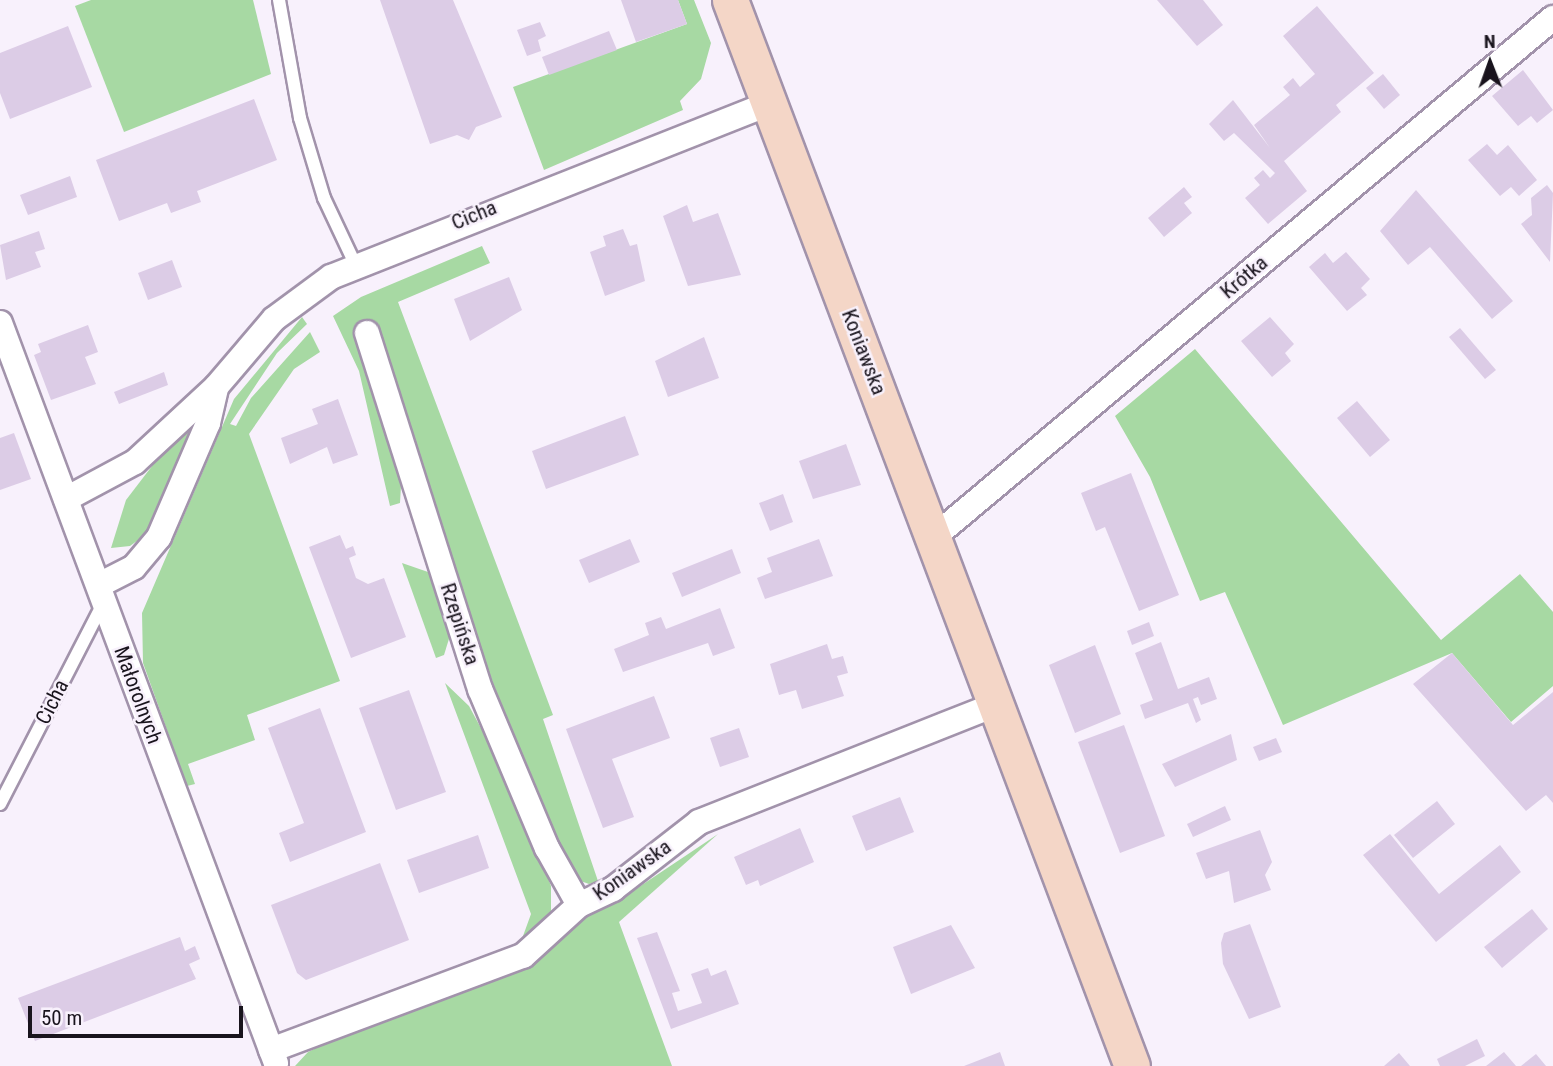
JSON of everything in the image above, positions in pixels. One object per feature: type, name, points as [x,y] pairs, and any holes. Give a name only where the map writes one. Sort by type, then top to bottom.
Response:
[{"type":"main road","name":"Koniawska","points":[[730,0],[1132,1066]]},
{"type":"street","name":"Krótka","points":[[934,537],[1553,18]]},
{"type":"street","name":"Cicha","points":[[66,499],[121,473],[216,387],[274,319],[355,264],[770,103]]},
{"type":"street","name":"Małorolnych","points":[[0,323],[274,1058]]},
{"type":"street","name":"Rzepińska","points":[[367,333],[480,689],[547,848],[579,905]]},
{"type":"street","points":[[102,593],[134,567],[159,537],[208,424],[216,387]]},
{"type":"street","name":"Koniawska","points":[[274,1058],[523,956],[579,905],[613,889],[699,822],[994,705]]},
{"type":"lane","points":[[279,0],[300,118],[324,198],[355,264]]},
{"type":"lane","name":"Cicha","points":[[0,804],[102,593]]},
{"type":"green space","points":[[91,0],[253,0],[271,74],[124,132],[75,6]]},
{"type":"green space","points":[[678,0],[694,0],[711,43],[701,79],[680,101],[683,110],[544,170],[513,87],[687,24]]},
{"type":"green space","points":[[482,246],[490,263],[398,302],[553,715],[543,719],[598,881],[589,884],[575,879],[550,837],[362,328],[401,486],[400,503],[390,506],[359,371],[333,316],[361,297]]},
{"type":"green space","points":[[302,317],[307,324],[277,353],[230,424],[236,426],[251,398],[310,332],[320,352],[294,369],[249,434],[340,681],[247,715],[255,740],[188,764],[195,784],[187,786],[143,663],[142,613],[234,399]]},
{"type":"green space","points":[[1195,349],[1441,640],[1520,574],[1553,612],[1553,686],[1511,722],[1452,653],[1283,725],[1225,592],[1200,601],[1150,477],[1115,416]]},
{"type":"green space","points":[[197,421],[148,533],[130,546],[111,548],[126,500],[172,440]]},
{"type":"green space","points":[[402,563],[428,572],[452,629],[444,655],[436,658]]},
{"type":"green space","points":[[445,683],[469,706],[514,789],[551,886],[551,916],[519,947],[531,914]]},
{"type":"green space","points":[[718,834],[619,922],[672,1066],[295,1066],[308,1052],[618,901]]},
{"type":"building","points":[[380,0],[453,0],[502,117],[476,127],[469,140],[457,135],[430,144]]},
{"type":"building","points":[[621,0],[678,0],[687,24],[636,42]]},
{"type":"building","points":[[1157,0],[1203,0],[1223,25],[1197,46]]},
{"type":"building","points":[[1317,6],[1374,73],[1336,105],[1341,112],[1284,161],[1307,191],[1268,224],[1245,198],[1260,185],[1254,178],[1263,170],[1270,178],[1275,173],[1234,133],[1224,141],[1209,124],[1233,100],[1270,148],[1254,125],[1290,95],[1283,87],[1293,78],[1300,87],[1315,74],[1283,36]]},
{"type":"building","points":[[540,22],[546,36],[538,40],[541,51],[527,56],[517,30]]},
{"type":"building","points":[[68,26],[92,87],[10,119],[0,93],[0,53]]},
{"type":"building","points":[[609,31],[617,50],[549,75],[542,57]]},
{"type":"building","points":[[1523,70],[1553,110],[1537,123],[1531,116],[1518,126],[1492,96]]},
{"type":"building","points":[[1383,74],[1400,95],[1384,109],[1366,88]]},
{"type":"building","points":[[254,99],[277,160],[197,191],[201,202],[171,213],[167,203],[119,221],[96,160]]},
{"type":"building","points":[[1487,144],[1497,155],[1508,145],[1537,180],[1519,196],[1511,187],[1500,196],[1468,160]]},
{"type":"building","points":[[70,176],[77,197],[28,215],[20,195]]},
{"type":"building","points":[[1547,185],[1553,193],[1550,262],[1521,224],[1532,215],[1531,198]]},
{"type":"building","points":[[1184,187],[1192,197],[1184,203],[1192,213],[1164,237],[1148,218]]},
{"type":"building","points":[[1416,190],[1513,301],[1492,319],[1430,247],[1408,265],[1380,231]]},
{"type":"building","points":[[687,205],[693,222],[718,213],[741,275],[688,286],[663,216]]},
{"type":"building","points":[[623,229],[630,246],[637,244],[645,281],[605,296],[590,252],[606,246],[603,236]]},
{"type":"building","points":[[39,231],[45,249],[35,252],[41,267],[6,280],[0,245]]},
{"type":"building","points":[[1346,252],[1370,279],[1361,288],[1367,295],[1347,311],[1309,267],[1325,253],[1333,263]]},
{"type":"building","points":[[172,260],[182,287],[148,300],[138,273]]},
{"type":"building","points":[[509,277],[522,310],[470,341],[454,299]]},
{"type":"building","points":[[1270,317],[1294,344],[1285,353],[1291,361],[1272,377],[1241,341]]},
{"type":"building","points":[[88,325],[98,352],[85,357],[96,384],[51,400],[34,355],[41,352],[38,344]]},
{"type":"building","points":[[1460,328],[1496,370],[1485,379],[1449,337]]},
{"type":"building","points":[[704,337],[719,378],[668,397],[655,361]]},
{"type":"building","points":[[164,372],[168,385],[119,404],[114,392]]},
{"type":"building","points":[[338,399],[358,455],[333,464],[327,447],[290,464],[281,438],[318,424],[312,409]]},
{"type":"building","points":[[1357,401],[1390,440],[1370,457],[1337,418]]},
{"type":"building","points":[[625,416],[639,455],[546,489],[532,451]]},
{"type":"building","points":[[14,433],[31,479],[0,490],[0,438]]},
{"type":"building","points":[[846,444],[861,485],[813,499],[799,461]]},
{"type":"building","points":[[1131,473],[1179,595],[1139,611],[1105,527],[1096,531],[1081,493]]},
{"type":"building","points":[[783,494],[793,522],[770,531],[759,503]]},
{"type":"building","points":[[340,535],[346,549],[353,546],[356,555],[349,558],[356,578],[368,584],[384,578],[406,637],[351,658],[309,547]]},
{"type":"building","points":[[630,539],[640,562],[589,583],[579,560]]},
{"type":"building","points":[[819,539],[833,576],[765,599],[757,578],[772,572],[767,558]]},
{"type":"building","points":[[732,549],[741,573],[682,597],[672,573]]},
{"type":"building","points":[[720,608],[735,648],[713,656],[708,643],[623,672],[614,649],[649,635],[645,623],[661,617],[666,629]]},
{"type":"building","points":[[1149,622],[1154,636],[1132,645],[1127,631]]},
{"type":"building","points":[[1161,642],[1178,689],[1209,677],[1217,699],[1201,705],[1198,697],[1193,699],[1201,720],[1196,723],[1188,703],[1145,719],[1140,705],[1153,700],[1135,653]]},
{"type":"building","points":[[827,644],[832,659],[843,656],[848,673],[837,676],[844,696],[802,709],[796,690],[779,695],[770,664]]},
{"type":"building","points":[[1095,645],[1121,714],[1075,733],[1049,665]]},
{"type":"building","points":[[1452,653],[1513,725],[1553,692],[1553,803],[1546,795],[1526,811],[1413,684]]},
{"type":"building","points":[[409,690],[446,792],[396,810],[359,708]]},
{"type":"building","points":[[654,696],[670,738],[612,759],[634,817],[603,828],[566,729]]},
{"type":"building","points":[[320,708],[366,832],[290,862],[279,833],[304,823],[268,728]]},
{"type":"building","points":[[1124,725],[1165,836],[1120,853],[1078,742]]},
{"type":"building","points":[[739,728],[749,757],[720,767],[710,738]]},
{"type":"building","points":[[1231,734],[1237,760],[1175,787],[1162,764]]},
{"type":"building","points":[[1276,738],[1282,752],[1259,761],[1253,747]]},
{"type":"building","points":[[900,797],[914,832],[866,851],[852,816]]},
{"type":"building","points":[[1437,801],[1455,824],[1413,858],[1394,835]]},
{"type":"building","points":[[1225,806],[1231,820],[1193,837],[1187,824]]},
{"type":"building","points":[[800,828],[814,862],[760,886],[758,880],[746,885],[734,857]]},
{"type":"building","points":[[1260,830],[1272,862],[1265,875],[1271,890],[1234,903],[1229,871],[1206,879],[1196,853]]},
{"type":"building","points":[[1390,834],[1439,894],[1500,845],[1521,872],[1436,942],[1363,855]]},
{"type":"building","points":[[478,835],[489,868],[419,893],[407,860]]},
{"type":"building","points":[[380,863],[409,940],[306,980],[297,973],[271,905]]},
{"type":"building","points":[[1532,909],[1548,929],[1502,968],[1484,947]]},
{"type":"building","points":[[1250,924],[1281,1007],[1249,1019],[1223,964],[1221,943],[1224,933]]},
{"type":"building","points":[[951,925],[975,968],[911,994],[893,947]]},
{"type":"building","points":[[657,932],[680,991],[672,993],[678,1011],[702,1003],[691,974],[708,968],[711,976],[726,970],[739,1004],[671,1029],[637,938]]},
{"type":"building","points":[[180,937],[185,951],[195,946],[200,959],[189,964],[196,979],[35,1041],[18,998]]},
{"type":"building","points":[[1477,1039],[1485,1056],[1465,1066],[1440,1066],[1437,1059]]},
{"type":"building","points":[[1000,1052],[1005,1066],[964,1066]]},
{"type":"building","points":[[1504,1052],[1516,1066],[1486,1066]]},
{"type":"building","points":[[1399,1053],[1410,1066],[1384,1066]]},
{"type":"building","points":[[1536,1054],[1546,1066],[1521,1066]]}]
